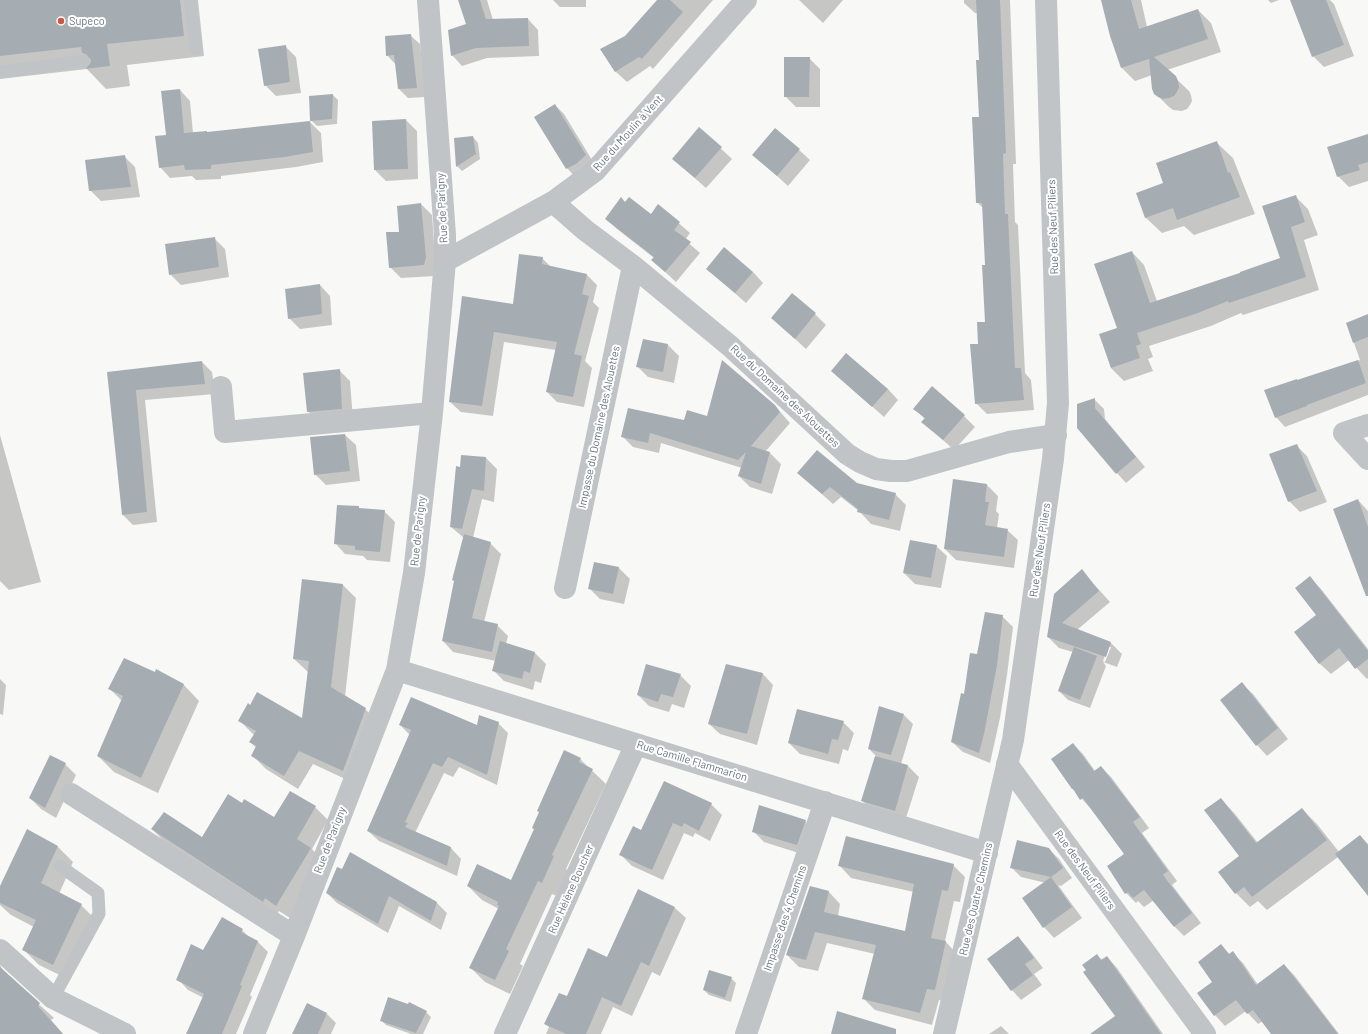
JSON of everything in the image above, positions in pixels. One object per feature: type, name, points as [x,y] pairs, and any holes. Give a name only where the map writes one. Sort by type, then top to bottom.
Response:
[{"type":"street","name":"Rue de Parigny","points":[[254,1034],[294,936],[397,670],[414,573],[432,413],[445,261],[428,0]]},
{"type":"street","name":"Rue du Moulin à Vent","points":[[445,261],[553,202],[595,171],[746,0]]},
{"type":"street","name":"Rue des Neuf Piliers","points":[[1046,0],[1058,403],[1054,459],[1013,740],[1007,764],[1205,1034]]},
{"type":"street","name":"Rue du Domaine des Alouettes","points":[[553,202],[585,230],[633,266],[730,346],[847,454],[860,462],[876,469],[907,471],[1009,442],[1056,435]]},
{"type":"street","name":"Impasse du Domaine des Alouettes","points":[[565,588],[633,266]]},
{"type":"street","points":[[221,386],[225,432],[432,413]]},
{"type":"street","points":[[1368,425],[1344,433],[1368,459]]},
{"type":"street","name":"Rue Camille Flammarion","points":[[397,670],[987,853]]},
{"type":"street","name":"Rue Hélène Boucher","points":[[505,1034],[636,744]]},
{"type":"street","name":"Rue des Quatre Chemins","points":[[944,1034],[1007,764]]},
{"type":"street","points":[[71,794],[294,936]]},
{"type":"street","name":"Impasse des 4 Chemins","points":[[746,1034],[825,802]]},
{"type":"street","points":[[0,950],[53,998],[124,1034]]},
{"type":"lane","points":[[190,0],[196,50]]},
{"type":"lane","points":[[0,72],[83,61]]},
{"type":"lane","points":[[53,998],[99,914],[98,893],[60,866]]},
{"type":"building","name":"Supeco","points":[[0,0],[180,0],[184,36],[107,44],[110,66],[85,69],[90,64],[91,60],[86,54],[82,53],[81,47],[0,56]]},
{"type":"building","points":[[458,0],[480,0],[486,19],[528,18],[529,46],[476,48],[451,56],[448,30],[466,24]]},
{"type":"building","points":[[657,0],[670,0],[683,12],[642,59],[639,57],[615,72],[600,49],[625,36]]},
{"type":"building","points":[[976,0],[1000,0],[1006,153],[1003,154],[1005,214],[1008,214],[1015,368],[1021,368],[1024,400],[975,404],[970,344],[978,344],[977,322],[985,322],[982,265],[985,265],[982,203],[976,203],[972,117],[979,117],[976,60],[979,60]]},
{"type":"building","points":[[1101,0],[1131,0],[1139,29],[1198,9],[1208,39],[1154,57],[1176,76],[1179,87],[1174,96],[1163,99],[1154,94],[1152,89],[1149,59],[1121,68],[1110,36]]},
{"type":"building","points":[[1290,0],[1326,0],[1344,45],[1312,57]]},
{"type":"building","points":[[411,34],[417,88],[398,89],[394,55],[386,56],[385,36]]},
{"type":"building","points":[[286,45],[290,82],[264,86],[258,49]]},
{"type":"building","points":[[784,57],[810,57],[809,97],[784,97]]},
{"type":"building","points":[[180,89],[184,133],[310,121],[313,152],[285,157],[211,165],[211,169],[185,170],[184,165],[159,168],[155,136],[166,135],[161,91]]},
{"type":"building","points":[[333,94],[332,119],[310,121],[309,96]]},
{"type":"building","points":[[555,104],[586,155],[576,164],[566,169],[534,117]]},
{"type":"building","points":[[406,119],[408,169],[374,170],[372,121]]},
{"type":"building","points":[[699,127],[722,147],[695,178],[672,159]]},
{"type":"building","points":[[775,128],[800,149],[777,176],[752,155]]},
{"type":"building","points":[[1368,134],[1368,162],[1358,165],[1360,170],[1337,177],[1327,147]]},
{"type":"building","points":[[473,136],[476,154],[456,167],[454,138]]},
{"type":"building","points":[[1217,141],[1228,173],[1230,172],[1240,197],[1177,220],[1173,208],[1145,218],[1136,193],[1163,183],[1156,163]]},
{"type":"building","points":[[125,155],[131,187],[89,191],[85,160]]},
{"type":"building","points":[[1296,195],[1305,222],[1291,227],[1306,277],[1229,303],[1228,301],[1198,313],[1137,333],[1141,344],[1136,346],[1140,358],[1111,368],[1099,334],[1117,328],[1094,264],[1132,251],[1150,303],[1240,273],[1280,258],[1262,206]]},
{"type":"building","points":[[621,197],[625,202],[629,197],[651,214],[658,204],[680,222],[674,230],[691,242],[665,272],[651,260],[654,257],[605,219]]},
{"type":"building","points":[[421,203],[426,257],[424,265],[389,268],[386,232],[399,232],[397,206]]},
{"type":"building","points":[[215,237],[219,267],[169,275],[165,244]]},
{"type":"building","points":[[724,247],[753,272],[735,293],[706,269]]},
{"type":"building","points":[[519,254],[543,257],[542,264],[587,274],[582,294],[589,296],[574,354],[582,356],[573,397],[546,392],[557,342],[494,332],[482,406],[449,402],[462,296],[513,304]]},
{"type":"building","points":[[320,284],[322,314],[288,319],[285,289]]},
{"type":"building","points":[[792,293],[816,313],[795,339],[771,318]]},
{"type":"building","points":[[1368,314],[1368,337],[1353,343],[1346,323]]},
{"type":"building","points":[[643,339],[668,344],[663,372],[636,367]]},
{"type":"building","points":[[846,353],[888,389],[872,407],[831,371]]},
{"type":"building","points":[[722,360],[775,405],[780,412],[751,446],[770,452],[761,484],[738,476],[746,452],[738,460],[650,433],[648,443],[621,437],[628,408],[684,420],[687,410],[707,416]]},
{"type":"building","points":[[1358,360],[1366,383],[1275,418],[1264,390]]},
{"type":"building","points":[[202,361],[205,384],[136,390],[147,512],[122,515],[107,372]]},
{"type":"building","points":[[340,369],[342,409],[307,412],[303,373]]},
{"type":"building","points":[[932,386],[965,415],[943,440],[921,422],[925,418],[913,409]]},
{"type":"building","points":[[1095,398],[1095,408],[1136,457],[1116,474],[1077,428],[1077,404]]},
{"type":"building","points":[[345,434],[350,471],[314,475],[310,437]]},
{"type":"building","points":[[1297,444],[1317,491],[1288,502],[1269,454]]},
{"type":"building","points":[[817,450],[857,483],[896,493],[889,520],[857,512],[858,509],[830,487],[822,494],[797,473]]},
{"type":"building","points":[[461,455],[486,457],[484,491],[472,489],[462,529],[450,527],[456,466],[460,467]]},
{"type":"building","points":[[953,479],[987,484],[985,502],[989,502],[985,525],[1008,529],[1004,557],[944,549]]},
{"type":"building","points":[[1358,499],[1368,527],[1368,596],[1366,596],[1333,509]]},
{"type":"building","points":[[337,505],[359,506],[359,508],[385,510],[380,552],[355,550],[355,546],[334,544]]},
{"type":"building","points":[[464,534],[491,542],[472,618],[498,624],[492,652],[442,641],[454,581],[452,580]]},
{"type":"building","points":[[910,540],[937,545],[931,578],[903,573]]},
{"type":"building","points":[[594,562],[619,567],[613,594],[588,589]]},
{"type":"building","points":[[1082,569],[1099,591],[1062,623],[1111,642],[1106,657],[1047,637],[1054,594]]},
{"type":"building","points":[[1310,576],[1368,651],[1368,659],[1355,669],[1339,648],[1319,664],[1294,632],[1316,615],[1295,588]]},
{"type":"building","points":[[302,579],[343,584],[331,687],[366,708],[343,771],[299,751],[284,776],[251,756],[256,746],[249,742],[256,731],[238,721],[248,703],[250,705],[257,692],[302,718],[309,661],[293,659]]},
{"type":"building","points":[[985,612],[1003,615],[997,665],[979,753],[951,742],[961,693],[964,694],[970,653],[977,654]]},
{"type":"building","points":[[500,641],[535,652],[530,673],[524,671],[522,679],[492,671]]},
{"type":"building","points":[[1074,647],[1097,656],[1080,700],[1058,691]]},
{"type":"building","points":[[124,658],[155,672],[156,669],[184,684],[141,778],[97,756],[123,696],[108,689]]},
{"type":"building","points":[[646,664],[681,674],[673,697],[661,694],[658,702],[637,695]]},
{"type":"building","points":[[726,664],[763,673],[747,734],[708,724]]},
{"type":"building","points":[[1242,682],[1278,728],[1256,746],[1220,700]]},
{"type":"building","points":[[411,697],[477,725],[479,715],[499,722],[487,775],[448,757],[442,767],[433,763],[405,822],[408,823],[405,827],[451,847],[447,866],[367,831],[411,730],[399,725]]},
{"type":"building","points":[[879,706],[904,714],[891,755],[868,749]]},
{"type":"building","points":[[797,709],[844,721],[838,740],[832,739],[828,754],[788,743]]},
{"type":"building","points":[[1073,743],[1094,771],[1101,766],[1140,817],[1133,822],[1168,871],[1163,875],[1192,913],[1174,927],[1144,890],[1133,898],[1128,892],[1125,894],[1107,866],[1124,854],[1083,798],[1080,800],[1051,759]]},
{"type":"building","points":[[564,750],[581,758],[579,762],[593,769],[552,855],[554,856],[542,883],[538,881],[506,949],[509,951],[495,980],[469,968],[499,906],[497,905],[498,902],[467,886],[477,864],[511,880],[534,829],[532,828],[539,812],[537,811]]},
{"type":"building","points":[[50,755],[66,763],[45,808],[29,798]]},
{"type":"building","points":[[875,756],[908,765],[895,811],[861,801]]},
{"type":"building","points":[[664,781],[712,803],[699,831],[684,823],[682,827],[673,823],[652,870],[619,855],[633,826],[641,830]]},
{"type":"building","points":[[290,791],[316,806],[297,839],[311,848],[276,906],[265,898],[263,902],[151,829],[164,812],[202,837],[228,794],[242,803],[244,799],[274,817]]},
{"type":"building","points":[[1221,798],[1256,843],[1302,808],[1327,840],[1252,897],[1244,887],[1235,894],[1218,872],[1239,856],[1204,810]]},
{"type":"building","points":[[759,805],[806,820],[797,845],[752,832]]},
{"type":"building","points":[[27,829],[58,846],[41,883],[82,904],[53,965],[22,950],[36,920],[0,903],[0,886]]},
{"type":"building","points":[[1360,835],[1368,845],[1368,896],[1335,854]]},
{"type":"building","points":[[846,836],[954,864],[948,891],[942,890],[931,938],[946,941],[935,990],[927,989],[920,1013],[862,999],[876,945],[815,932],[806,960],[786,955],[810,886],[829,891],[824,912],[905,931],[914,884],[838,866]]},
{"type":"building","points":[[1017,840],[1049,848],[1063,868],[1051,877],[1010,868]]},
{"type":"building","points":[[350,852],[437,902],[431,921],[389,896],[378,924],[326,893],[337,867],[342,869]]},
{"type":"building","points":[[1051,877],[1072,907],[1043,928],[1022,898]]},
{"type":"building","points":[[638,889],[675,907],[649,966],[641,962],[621,1006],[602,997],[586,1034],[566,1034],[544,1024],[559,993],[567,996],[588,948],[607,957]]},
{"type":"building","points":[[222,917],[243,929],[241,932],[258,941],[240,985],[242,986],[222,1034],[186,1034],[204,994],[176,980],[191,944],[203,950]]},
{"type":"building","points":[[1018,936],[1034,958],[1025,964],[1033,975],[1011,991],[987,959]]},
{"type":"building","points":[[1221,944],[1229,954],[1233,951],[1256,985],[1284,964],[1338,1034],[1271,1034],[1253,1010],[1247,1014],[1236,1000],[1214,1016],[1197,993],[1212,982],[1198,962]]},
{"type":"building","points":[[1097,954],[1101,960],[1107,956],[1161,1034],[1090,1034],[1115,1016],[1083,972],[1086,970],[1082,965]]},
{"type":"building","points":[[0,967],[40,1003],[38,1006],[63,1034],[0,1034]]},
{"type":"building","points":[[709,970],[732,977],[725,998],[703,990]]},
{"type":"building","points":[[388,997],[408,1004],[409,1002],[427,1011],[416,1033],[380,1021]]},
{"type":"building","points":[[307,1003],[327,1013],[318,1034],[292,1034]]},
{"type":"building","points":[[837,1011],[896,1029],[896,1034],[831,1034]]},
{"type":"place","name":"Supeco","points":[[61,21]]}]
